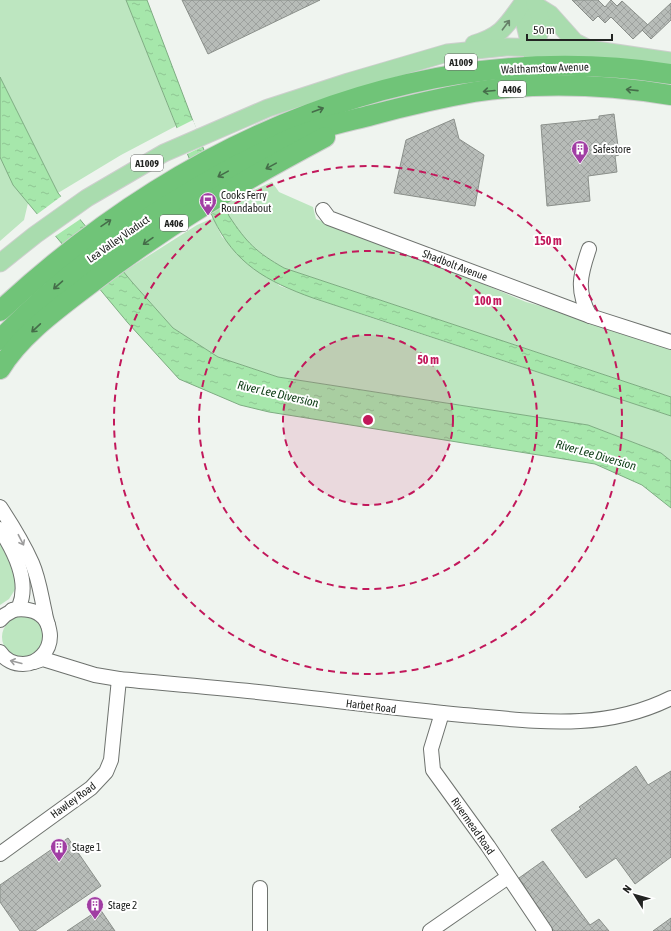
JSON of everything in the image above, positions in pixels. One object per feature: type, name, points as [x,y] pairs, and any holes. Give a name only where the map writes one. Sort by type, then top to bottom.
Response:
[{"type":"highway","name":"Walthamstow Avenue","points":[[294,137],[343,101],[394,87],[436,78],[475,72],[539,66],[593,66],[669,61]]},
{"type":"highway","name":"Walthamstow Avenue","points":[[294,137],[331,124],[414,104],[475,92],[537,87],[600,87],[671,95]]},
{"type":"highway","name":"Lea Valley Viaduct","points":[[0,311],[36,278],[75,246],[158,189],[203,163],[294,137]]},
{"type":"highway","name":"Lea Valley Viaduct","points":[[0,340],[26,313],[77,269],[113,241],[177,200],[260,153],[294,137]]},
{"type":"highway","name":"A406","points":[[0,368],[20,344],[53,313],[152,238],[231,188],[294,137]]},
{"type":"main road","points":[[528,1],[556,18],[575,42],[589,50]]},
{"type":"main road","points":[[528,1],[541,15],[541,35],[532,50]]},
{"type":"main road","name":"A1009","points":[[0,263],[34,235],[88,198],[164,153],[268,108],[489,39],[500,33],[528,1]]},
{"type":"main road","points":[[447,53],[506,46],[591,56],[611,54]]},
{"type":"main road","points":[[532,50],[589,50],[669,61]]},
{"type":"main road","name":"A1009","points":[[390,69],[532,50]]},
{"type":"street","name":"Shadbolt Avenue","points":[[323,210],[329,218],[590,316],[671,342]]},
{"type":"street","points":[[589,249],[583,268],[580,287],[583,303],[590,316]]},
{"type":"street","points":[[0,507],[18,535],[33,564],[50,634],[51,646],[69,668]]},
{"type":"street","points":[[0,529],[20,569],[24,587],[22,599],[18,607],[4,616]]},
{"type":"street","points":[[4,616],[22,608],[32,610],[43,618],[50,634],[48,648],[43,656],[34,662]]},
{"type":"street","name":"Harbet Road","points":[[0,652],[8,660],[16,664],[26,664],[44,660],[95,675],[276,694],[390,708],[514,719],[589,722],[629,714],[671,698]]},
{"type":"street","name":"Hawley Road","points":[[0,854],[91,788],[106,772],[111,760],[120,678]]},
{"type":"street","name":"Rivermead Road","points":[[442,713],[431,748],[433,770],[545,931]]},
{"type":"street","points":[[430,931],[508,877]]},
{"type":"street","points":[[260,888],[260,931]]},
{"type":"shaded area","points":[[0,0],[126,0],[176,126],[121,155],[58,193],[0,77]]},
{"type":"shaded area","points":[[0,157],[13,185],[28,203],[24,220],[0,241]]},
{"type":"shaded area","points":[[272,182],[279,192],[313,207],[316,219],[438,265],[526,302],[628,330],[671,346],[671,397],[284,268],[276,264],[246,241],[237,231],[227,211],[227,202]]},
{"type":"shaded area","points":[[213,218],[222,237],[280,286],[366,316],[671,416],[671,461],[661,453],[588,425],[278,377],[218,357],[173,328],[123,272],[197,225]]},
{"type":"shaded area","points":[[0,543],[14,571],[16,588],[9,599],[0,605]]},
{"type":"shaded area","points":[[19,616],[27,616],[38,622],[44,633],[44,641],[38,652],[27,658],[19,658],[8,652],[2,641],[2,633],[8,622]]},
{"type":"water","points":[[126,0],[147,0],[229,216],[241,233],[259,252],[284,268],[671,397],[671,416],[313,298],[281,285],[254,269],[231,248],[213,218]]},
{"type":"water","name":"River Lee Diversion","points":[[0,77],[58,193],[132,282],[173,328],[218,357],[278,377],[588,425],[661,453],[671,461],[671,508],[642,485],[595,464],[269,412],[240,405],[179,379],[128,323],[13,185],[0,157]]},
{"type":"pier","points":[[193,120],[204,146],[185,155],[175,129]]},
{"type":"pier","points":[[63,195],[82,218],[54,237],[36,215]]},
{"type":"building","points":[[182,0],[320,0],[208,54]]},
{"type":"building","points":[[572,0],[598,0],[605,7],[611,0],[617,6],[622,1],[648,25],[633,39],[611,17],[605,23],[598,16],[593,21]]},
{"type":"building","points":[[671,3],[671,20],[651,39],[642,30]]},
{"type":"building","name":"Safestore","points":[[614,114],[619,155],[615,156],[617,172],[588,176],[590,201],[547,206],[541,125],[599,119],[599,116]]},
{"type":"building","points":[[454,119],[459,139],[484,155],[475,206],[394,193],[406,140]]},
{"type":"building","points":[[636,766],[648,785],[671,771],[671,857],[635,884],[616,858],[586,878],[551,830],[581,809],[579,807]]},
{"type":"building","name":"Stage 1","points":[[68,838],[101,886],[35,931],[20,931],[0,902],[0,885]]},
{"type":"building","points":[[543,861],[590,925],[599,919],[609,931],[553,931],[519,878]]},
{"type":"building","name":"Stage 2","points":[[100,909],[115,931],[67,931]]},
{"type":"building","points":[[671,918],[671,931],[653,931]]},
{"type":"place","name":"Safestore","points":[[580,164]]},
{"type":"place","name":"Cooks Ferry Roundabout","points":[[208,216]]},
{"type":"place","name":"Stage 1","points":[[59,862]]},
{"type":"place","name":"Stage 2","points":[[95,920]]}]
